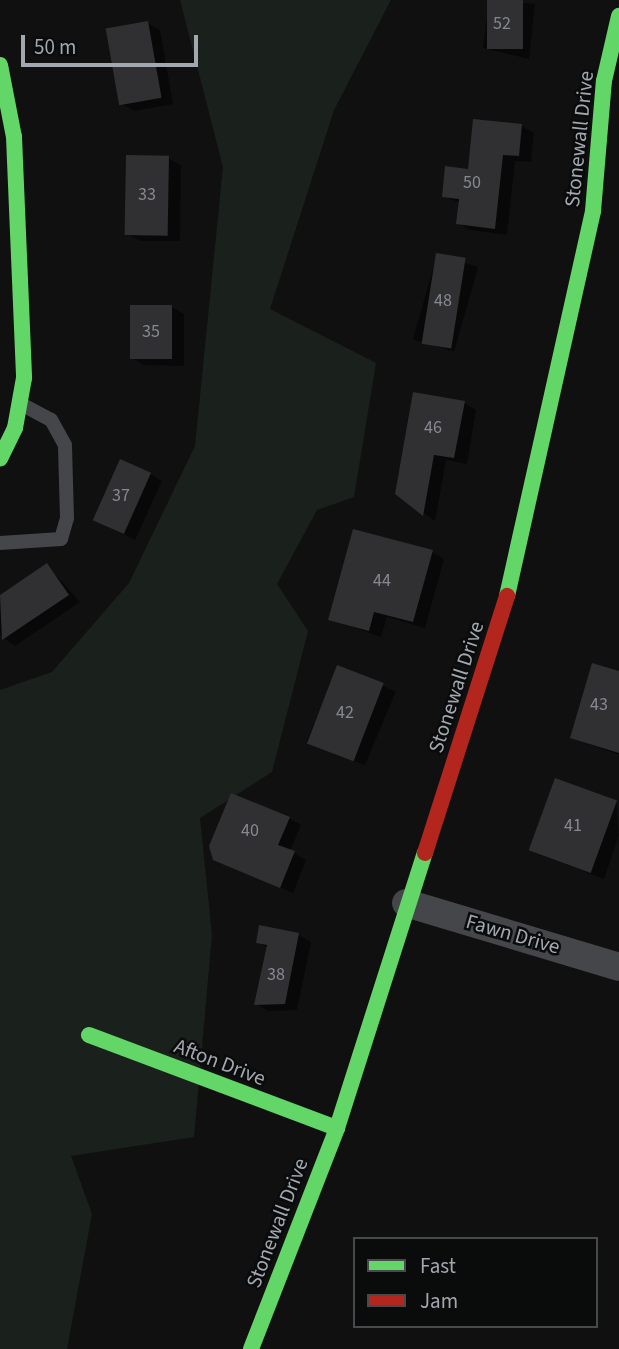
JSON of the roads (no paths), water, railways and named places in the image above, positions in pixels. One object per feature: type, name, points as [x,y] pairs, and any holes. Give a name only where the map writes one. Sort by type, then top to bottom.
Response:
[{"type":"street","name":"Stonewall Drive","points":[[251,1349],[337,1128],[406,903],[505,605],[593,211],[604,81],[619,16]]},
{"type":"street","points":[[0,65],[14,136],[21,404],[0,460]]},
{"type":"street","name":"Fawn Drive","points":[[406,903],[619,967]]},
{"type":"street","name":"Afton Drive","points":[[89,1035],[337,1128]]},
{"type":"lane","points":[[0,543],[61,539],[67,518],[65,445],[51,420],[21,404]]}]
